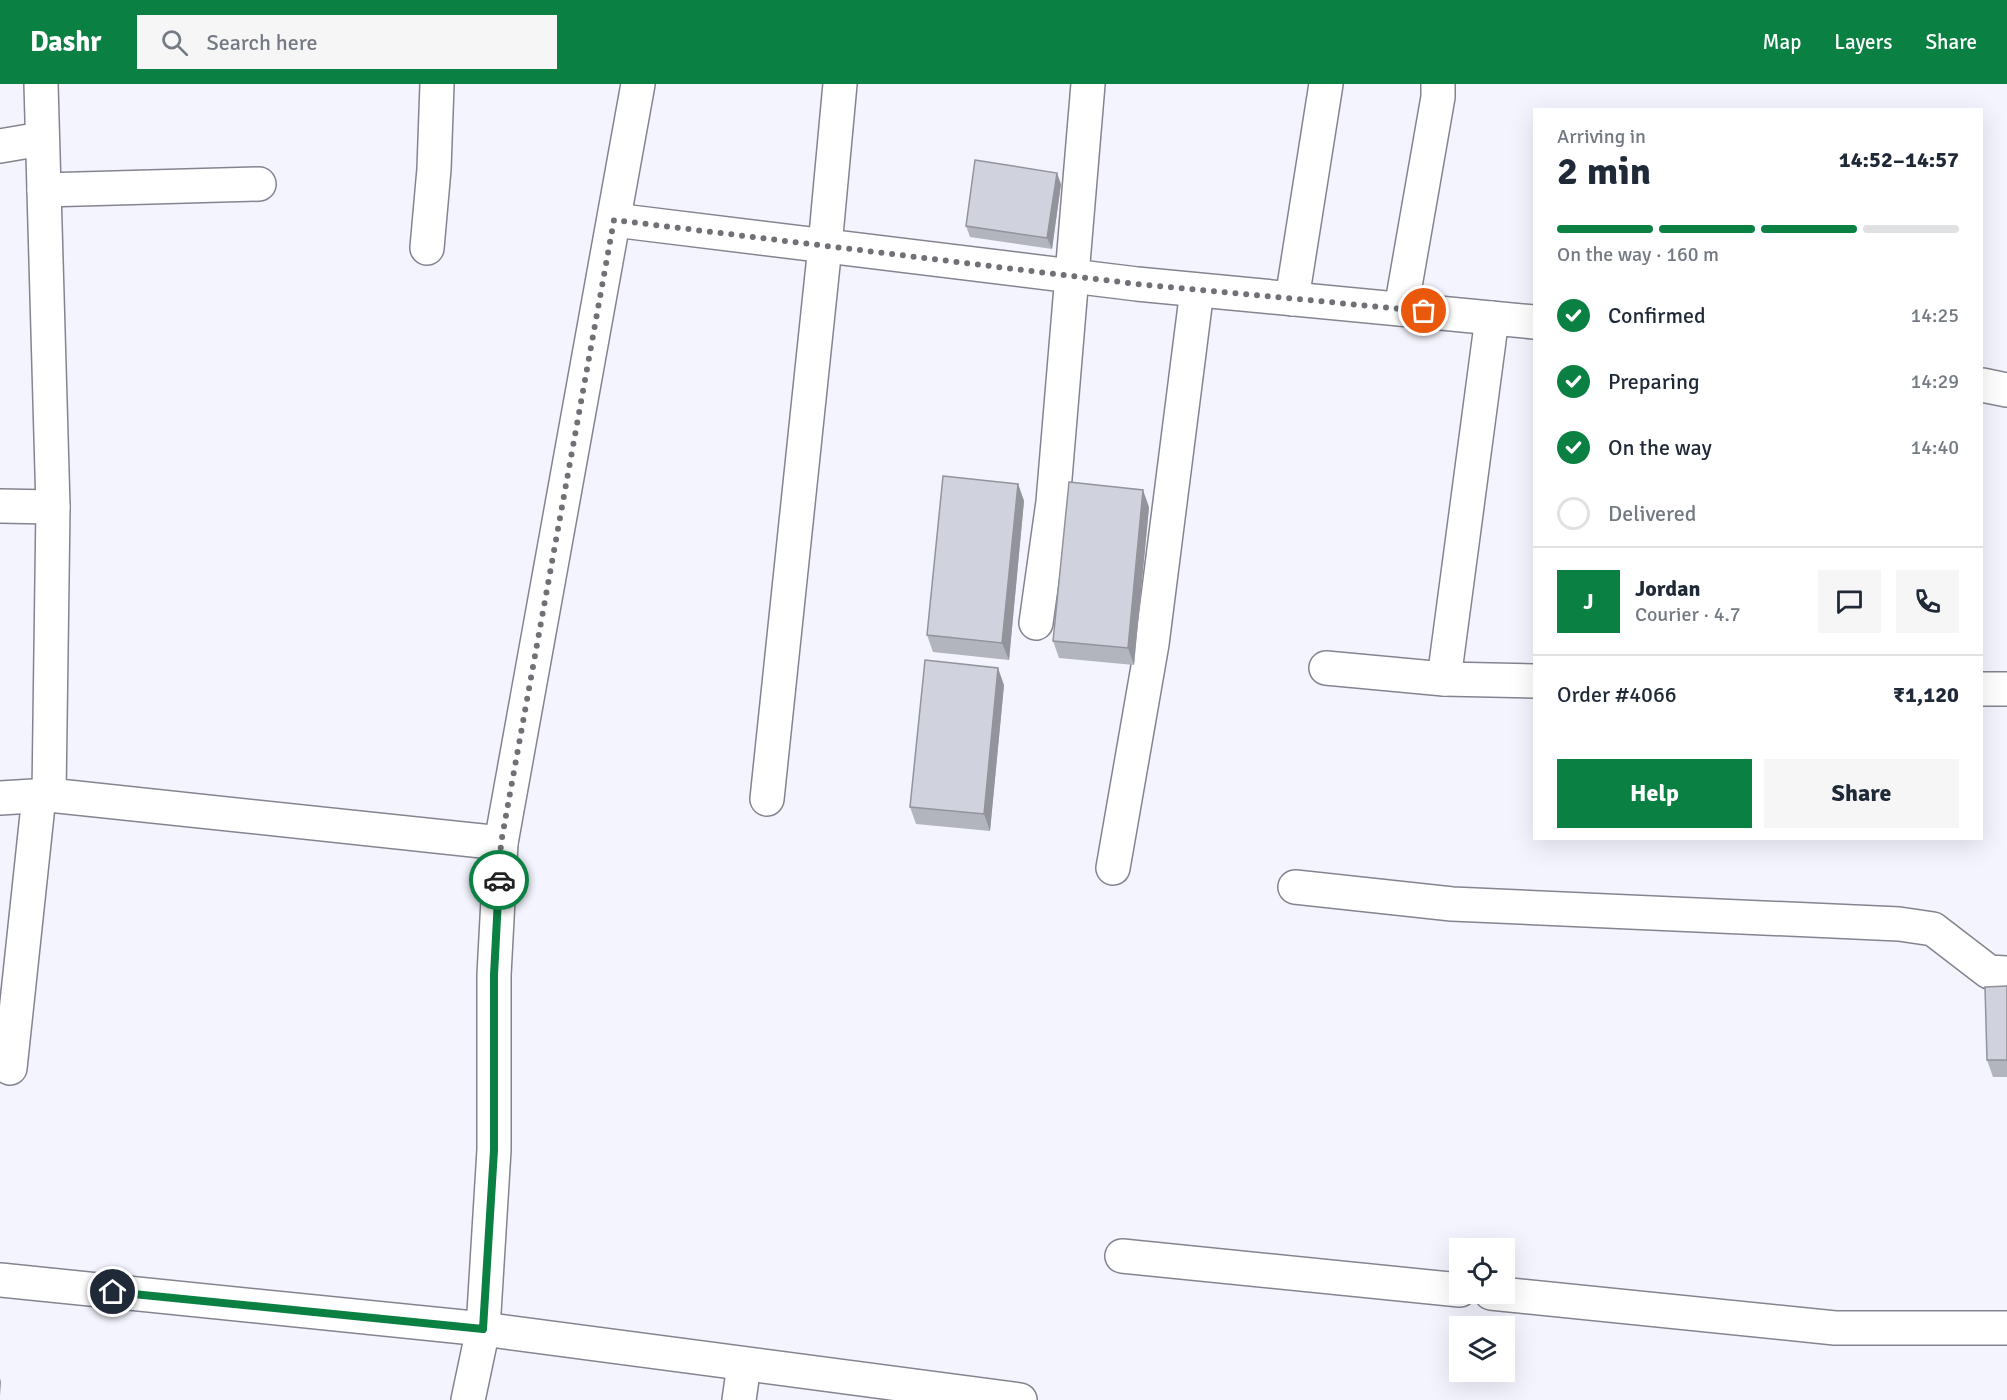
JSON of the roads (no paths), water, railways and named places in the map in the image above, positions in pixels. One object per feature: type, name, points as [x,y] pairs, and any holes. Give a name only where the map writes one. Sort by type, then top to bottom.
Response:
[{"type":"street","points":[[9,1068],[44,795],[53,507],[41,84]]},
{"type":"street","points":[[427,248],[438,84]]},
{"type":"street","points":[[468,1400],[483,1329],[494,1150],[494,975],[501,843],[638,84]]},
{"type":"street","points":[[767,799],[840,84]]},
{"type":"street","points":[[1036,623],[1053,502],[1088,84]]},
{"type":"street","points":[[1292,299],[1326,84]]},
{"type":"street","points":[[1401,309],[1438,97],[1438,84]]},
{"type":"street","points":[[0,146],[41,139]]},
{"type":"street","points":[[44,189],[259,184]]},
{"type":"street","points":[[614,220],[1073,277],[1533,322]]},
{"type":"street","points":[[1113,868],[1152,644],[1197,290]]},
{"type":"street","points":[[1444,679],[1492,318]]},
{"type":"street","points":[[1983,385],[2007,390]]},
{"type":"street","points":[[0,506],[53,507]]},
{"type":"street","points":[[1326,668],[1444,679],[1533,681]]},
{"type":"street","points":[[1983,689],[2007,689]]},
{"type":"street","points":[[0,798],[44,795],[501,843]]},
{"type":"street","points":[[1295,887],[1452,904],[1899,924],[1933,929],[1989,972],[2007,973]]},
{"type":"street","points":[[1122,1256],[1449,1289]]},
{"type":"street","points":[[0,1280],[483,1329],[1020,1400]]},
{"type":"street","points":[[1515,1295],[1835,1328],[2007,1328]]},
{"type":"street","points":[[739,1400],[744,1365]]}]
